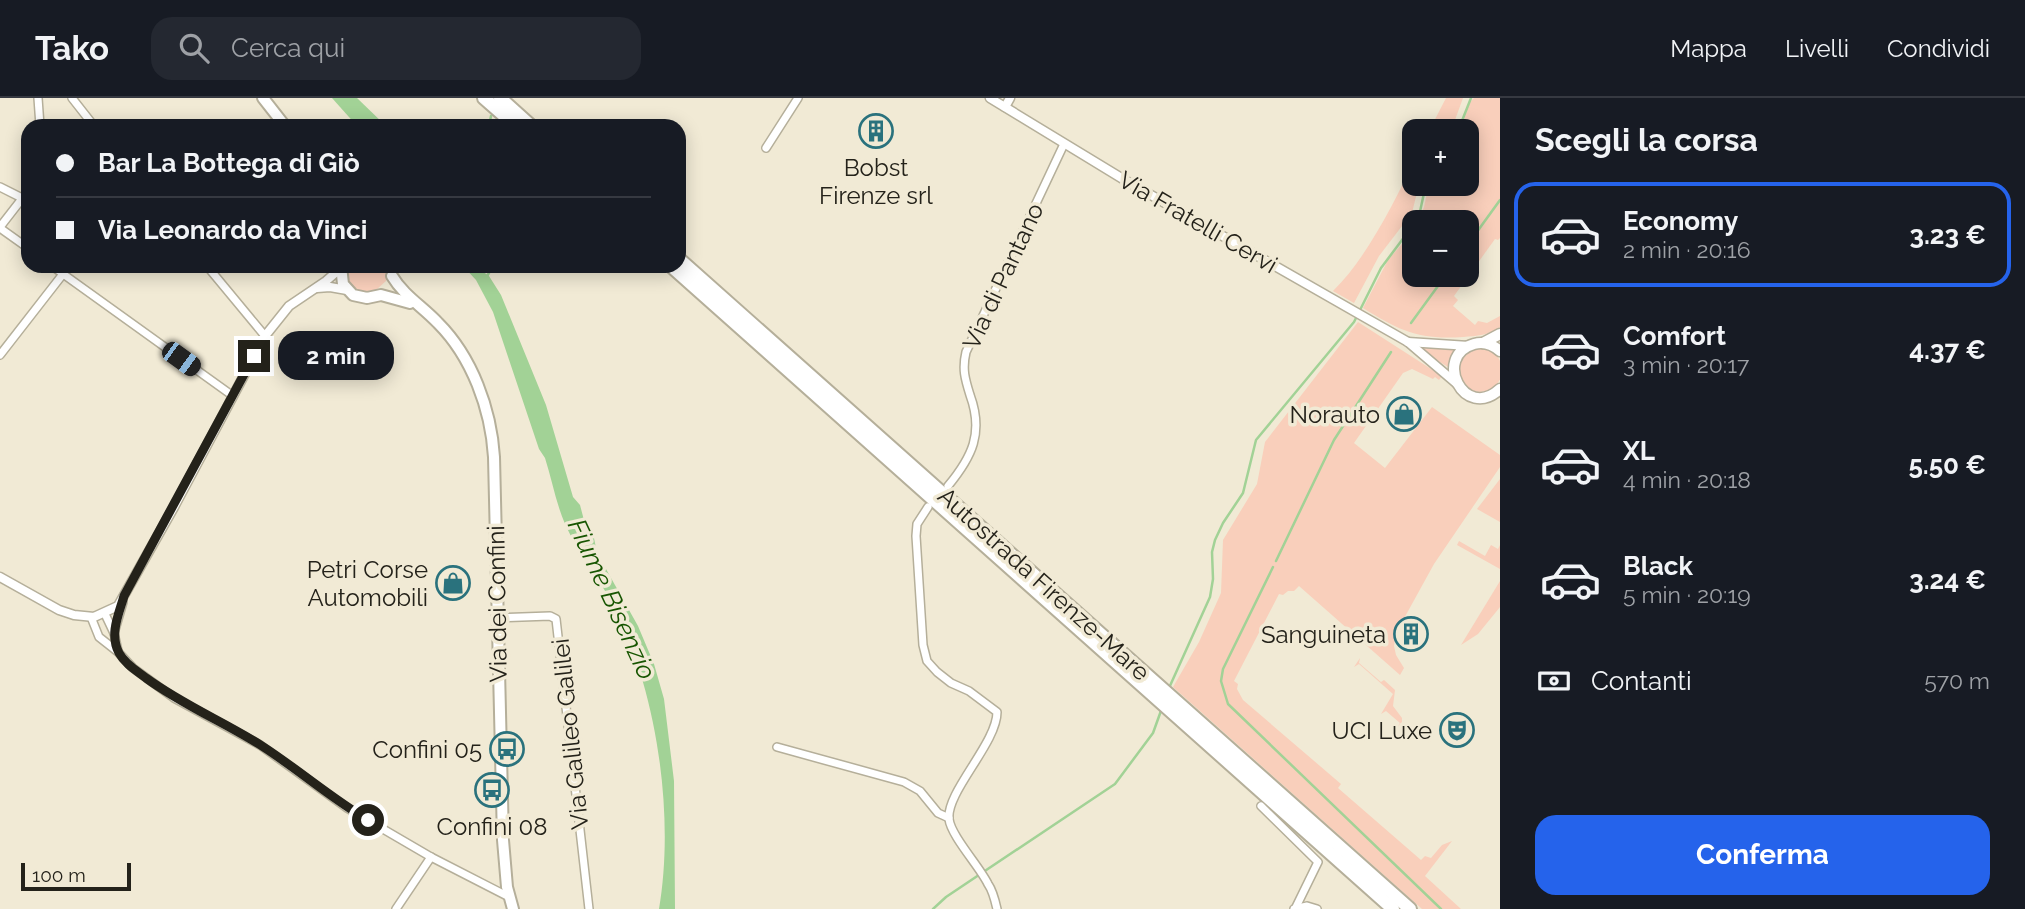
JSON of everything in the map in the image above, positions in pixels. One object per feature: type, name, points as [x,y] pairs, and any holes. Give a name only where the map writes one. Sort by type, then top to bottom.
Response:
[{"type":"highway","points":[[484,98],[508,119]]},
{"type":"highway","points":[[500,98],[523,119]]},
{"type":"highway","name":"Autostrada Firenze-Mare","points":[[686,264],[1157,684],[1184,717],[1393,909]]},
{"type":"highway","name":"Autostrada Firenze-Mare","points":[[679,273],[1156,698],[1184,717],[1410,909]]},
{"type":"main road","points":[[263,98],[280,119]]},
{"type":"main road","points":[[341,273],[347,290]]},
{"type":"main road","name":"Via dei Confini","points":[[381,295],[389,285],[392,273]]},
{"type":"main road","name":"Via dei Confini","points":[[393,273],[404,294],[451,337],[482,396],[490,427],[494,457],[504,849],[509,897],[513,909]]},
{"type":"main road","name":"Via dei Confini","points":[[347,290],[364,298],[381,295],[406,301],[430,315]]},
{"type":"main road","points":[[1483,343],[1500,334]]},
{"type":"main road","points":[[1483,343],[1500,351]]},
{"type":"main road","name":"Via Fratelli Cervi","points":[[1469,345],[1483,343]]},
{"type":"main road","points":[[1456,383],[1454,367],[1457,357],[1469,345]]},
{"type":"main road","name":"Via Fratelli Cervi","points":[[1456,383],[1475,398],[1489,398],[1498,393]]},
{"type":"street","points":[[38,98],[40,119]]},
{"type":"street","points":[[72,98],[88,119]]},
{"type":"street","points":[[766,148],[798,98]]},
{"type":"street","name":"Via Fratelli Cervi","points":[[990,98],[1064,144],[1408,342],[1456,383]]},
{"type":"street","points":[[1004,107],[1010,98]]},
{"type":"street","name":"Via di Pantano","points":[[948,486],[969,458],[974,442],[975,412],[962,368],[965,352],[1064,144]]},
{"type":"street","points":[[0,187],[21,198]]},
{"type":"street","points":[[21,199],[0,227],[21,243]]},
{"type":"street","points":[[213,273],[265,336]]},
{"type":"street","points":[[0,577],[59,610],[91,617],[106,614],[118,606],[265,336],[282,312],[334,273]]},
{"type":"street","points":[[0,355],[63,274],[233,396]]},
{"type":"street","points":[[314,289],[330,287],[347,290]]},
{"type":"street","name":"Via Fratelli Cervi","points":[[1408,342],[1469,345]]},
{"type":"street","points":[[928,507],[917,524],[916,536],[923,645],[927,661],[951,683],[969,691],[998,715],[953,804],[949,818],[954,831],[988,884],[997,909]]},
{"type":"street","points":[[124,596],[110,606],[92,612],[91,617],[97,635],[133,668],[174,698],[260,745],[293,767],[314,786],[431,857],[509,897]]},
{"type":"street","points":[[114,633],[124,596]]},
{"type":"street","points":[[106,614],[118,652]]},
{"type":"street","name":"Via Galileo Galilei","points":[[498,618],[553,617],[557,622],[589,909]]},
{"type":"street","points":[[777,747],[904,782],[920,791],[938,813],[949,818]]},
{"type":"street","points":[[1261,806],[1318,862],[1294,908]]},
{"type":"street","points":[[396,909],[431,857]]},
{"type":"street","points":[[1294,908],[1307,905],[1317,909]]},
{"type":"shaded area","points":[[1446,98],[1463,98],[1455,119],[1435,119]]},
{"type":"shaded area","points":[[1474,98],[1500,98],[1500,238],[1495,239],[1479,261],[1479,210],[1423,210],[1426,196],[1479,196],[1479,119],[1464,119]]},
{"type":"shaded area","points":[[1402,185],[1402,196],[1416,196],[1413,210],[1402,210],[1402,226],[1379,256],[1354,303],[1333,291],[1357,263]]},
{"type":"shaded area","points":[[1402,244],[1402,287],[1460,287],[1454,296],[1458,300],[1453,306],[1475,325],[1478,321],[1487,323],[1500,316],[1500,327],[1473,336],[1448,338],[1410,332],[1388,323],[1363,308],[1388,260]]},
{"type":"shaded area","points":[[347,273],[386,273],[386,281],[376,290],[360,292],[348,281]]},
{"type":"shaded area","points":[[1358,322],[1442,376],[1439,380],[1435,377],[1433,379],[1412,369],[1403,373],[1354,443],[1385,468],[1432,407],[1500,455],[1500,467],[1434,564],[1396,633],[1396,655],[1404,668],[1400,675],[1299,586],[1294,591],[1279,594],[1234,681],[1238,684],[1237,689],[1243,700],[1341,784],[1338,788],[1421,860],[1425,856],[1431,858],[1442,845],[1452,841],[1425,876],[1461,909],[1422,909],[1173,687],[1199,642],[1221,593],[1223,540],[1257,484],[1265,442]]},
{"type":"shaded area","points":[[1415,344],[1455,350],[1448,367],[1417,348]]},
{"type":"shaded area","points":[[1480,348],[1495,355],[1500,362],[1500,378],[1495,385],[1480,392],[1465,385],[1458,370],[1465,355]]},
{"type":"shaded area","points":[[1500,479],[1500,522],[1477,509]]},
{"type":"shaded area","points":[[1459,541],[1485,556],[1491,545],[1498,549],[1500,545],[1500,569],[1457,545]]},
{"type":"shaded area","points":[[1500,581],[1500,607],[1478,634],[1461,645]]},
{"type":"shaded area","points":[[1360,658],[1359,663],[1395,690],[1393,706],[1402,722],[1388,742],[1386,740],[1400,723],[1386,711],[1381,714],[1393,694],[1359,664],[1354,667]]},
{"type":"water","points":[[332,98],[357,98],[379,119],[351,119]]},
{"type":"water","name":"Fiume Bisenzio","points":[[470,273],[485,273],[501,295],[546,405],[573,497],[580,505],[585,524],[594,538],[597,553],[638,626],[654,664],[664,699],[674,781],[675,909],[659,909],[665,834],[663,795],[659,755],[641,677],[629,640],[614,607],[565,524],[545,458],[539,449],[493,312]]},
{"type":"waterway","points":[[1463,119],[1471,98]]},
{"type":"waterway","points":[[1420,210],[1423,196]]},
{"type":"waterway","points":[[1479,229],[1500,200]]},
{"type":"waterway","points":[[1169,688],[1210,597],[1215,540],[1243,493],[1256,440],[1354,322],[1381,268],[1402,240]]},
{"type":"waterway","points":[[486,278],[489,273]]},
{"type":"waterway","points":[[1411,323],[1437,287]]},
{"type":"waterway","points":[[1276,561],[1334,440],[1391,352]]},
{"type":"waterway","points":[[1273,567],[1223,669],[1221,681],[1228,704],[1441,909]]},
{"type":"waterway","points":[[933,909],[946,897],[1115,784],[1153,733],[1162,708]]},
{"type":"place","name":"Bobst Firenze srl","points":[[876,131]]},
{"type":"place","name":"Norauto","points":[[1404,414]]},
{"type":"place","name":"Petri Corse Automobili","points":[[453,583]]},
{"type":"place","name":"Sanguineta","points":[[1411,634]]},
{"type":"place","name":"UCI Luxe","points":[[1457,730]]},
{"type":"place","name":"Confini 05","points":[[507,749]]},
{"type":"place","name":"Confini 08","points":[[492,790]]},
{"type":"route","points":[[254,356],[124,596],[116,621],[115,642],[123,659],[174,698],[260,745],[293,767],[314,786],[368,820]]}]
